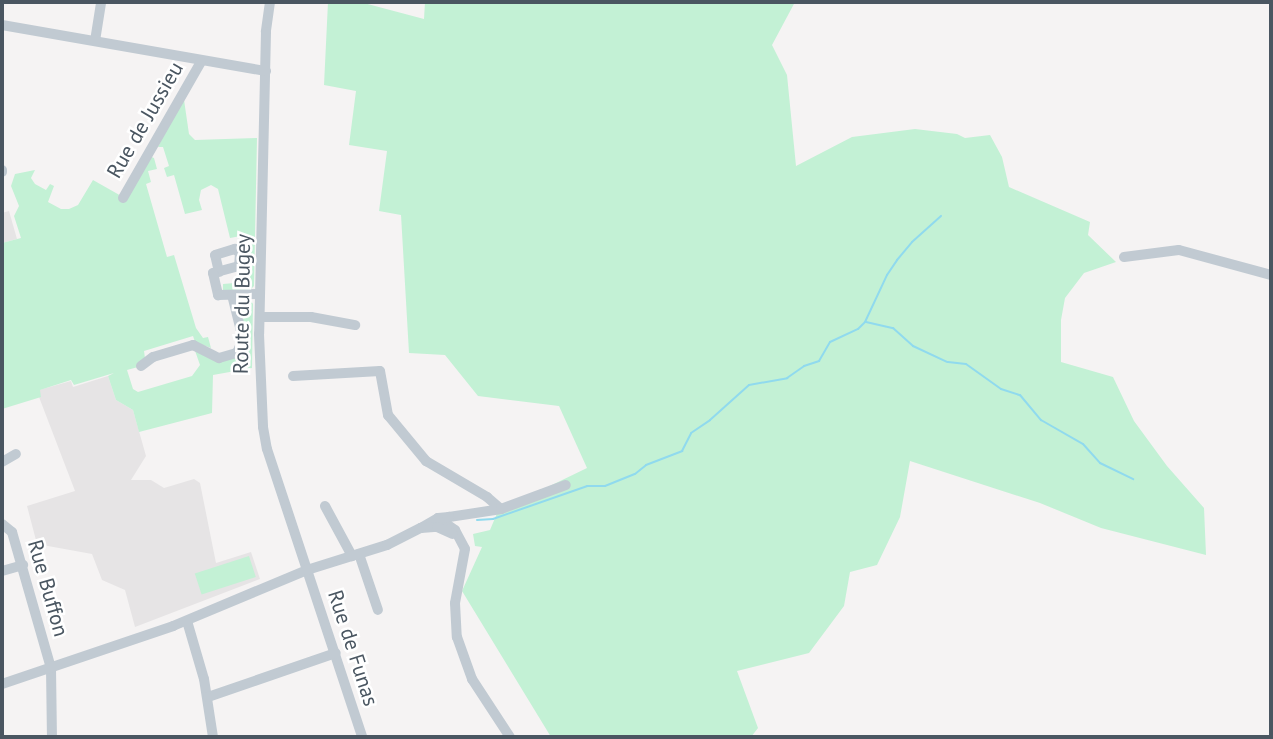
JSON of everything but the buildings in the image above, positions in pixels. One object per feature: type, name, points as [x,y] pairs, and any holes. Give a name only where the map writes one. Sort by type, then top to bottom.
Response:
[{"type":"street","points":[[95,41],[101,2]]},
{"type":"street","name":"Route du Bugey","points":[[262,2],[266,32]]},
{"type":"street","name":"Route du Bugey","points":[[270,2],[266,32],[260,294],[263,427],[267,450],[307,570]]},
{"type":"street","points":[[2,25],[201,62],[266,71]]},
{"type":"street","name":"Rue de Jussieu","points":[[123,198],[201,62]]},
{"type":"street","points":[[1124,257],[1179,250],[1271,275]]},
{"type":"street","points":[[219,272],[213,273],[218,295],[260,294]]},
{"type":"street","points":[[141,366],[153,357],[193,345],[219,358],[237,353],[243,339],[232,295]]},
{"type":"street","points":[[260,317],[312,317],[355,325]]},
{"type":"street","points":[[293,376],[380,371],[388,415],[426,461],[487,497],[501,509]]},
{"type":"street","points":[[2,462],[16,454]]},
{"type":"street","points":[[2,684],[187,621],[307,570],[387,545],[421,528],[501,509],[566,485]]},
{"type":"street","points":[[325,506],[355,555],[377,610]]},
{"type":"street","points":[[442,521],[460,536],[465,549],[455,603],[457,637],[472,679],[510,737]]},
{"type":"street","name":"Rue Buffon","points":[[2,524],[12,532],[23,565],[34,619],[51,668],[52,737]]},
{"type":"street","points":[[2,571],[23,565]]},
{"type":"street","name":"Rue de Funas","points":[[307,570],[362,737]]},
{"type":"street","points":[[187,621],[208,697],[213,737]]},
{"type":"street","points":[[208,697],[336,653]]},
{"type":"shaded area","points":[[9,211],[17,239],[2,243],[2,213]]},
{"type":"shaded area","points":[[108,376],[116,400],[133,410],[146,456],[131,480],[151,480],[164,488],[194,479],[200,483],[216,563],[251,552],[260,579],[135,627],[125,590],[102,580],[92,554],[37,544],[27,506],[75,491],[39,397],[39,390],[71,381],[73,387]]},
{"type":"green space","points":[[328,2],[360,2],[424,19],[425,2],[795,2],[772,45],[787,75],[796,166],[852,137],[915,129],[957,134],[965,138],[990,135],[1002,157],[1009,187],[1090,222],[1088,235],[1116,262],[1084,273],[1065,298],[1061,320],[1061,362],[1113,377],[1134,421],[1167,466],[1204,508],[1206,555],[1101,528],[1040,503],[910,461],[900,517],[877,565],[850,572],[844,606],[809,653],[737,671],[758,728],[751,737],[551,737],[462,591],[482,547],[475,546],[473,534],[490,530],[498,511],[587,468],[559,406],[478,396],[445,355],[409,353],[401,215],[379,211],[387,151],[349,145],[356,91],[324,85]]},
{"type":"green space","points":[[183,93],[189,134],[195,140],[257,138],[254,286],[250,290],[223,291],[223,284],[246,282],[246,235],[230,238],[218,189],[211,185],[201,190],[199,200],[202,210],[185,214],[174,175],[167,177],[164,168],[169,166],[163,147],[158,147]]},
{"type":"green space","points":[[147,155],[154,158],[157,169],[148,171],[151,182],[146,184],[167,257],[174,255],[196,328],[203,338],[208,337],[211,348],[195,342],[193,336],[144,351],[145,358],[138,367],[127,370],[133,389],[138,392],[192,376],[200,365],[193,345],[214,356],[240,350],[237,302],[242,299],[250,299],[253,304],[252,368],[213,375],[212,413],[139,432],[133,410],[116,400],[108,376],[114,373],[74,385],[71,380],[40,390],[41,397],[2,409],[2,243],[21,238],[14,216],[19,206],[11,186],[15,174],[35,170],[31,178],[35,184],[46,190],[50,184],[54,186],[48,202],[61,209],[69,209],[78,205],[93,180],[123,197]]},
{"type":"green space","points":[[249,556],[256,577],[202,595],[195,574]]},
{"type":"waterway","points":[[477,520],[493,519],[587,486],[605,486],[635,474],[646,465],[682,451],[691,433],[749,385],[787,378],[804,366],[819,361],[830,342],[858,329],[865,322],[897,260],[912,242],[941,216]]},
{"type":"waterway","points":[[866,322],[893,328],[913,346],[948,362],[966,364],[1001,389],[1020,395],[1041,420],[1083,444],[1100,463],[1133,479]]}]
